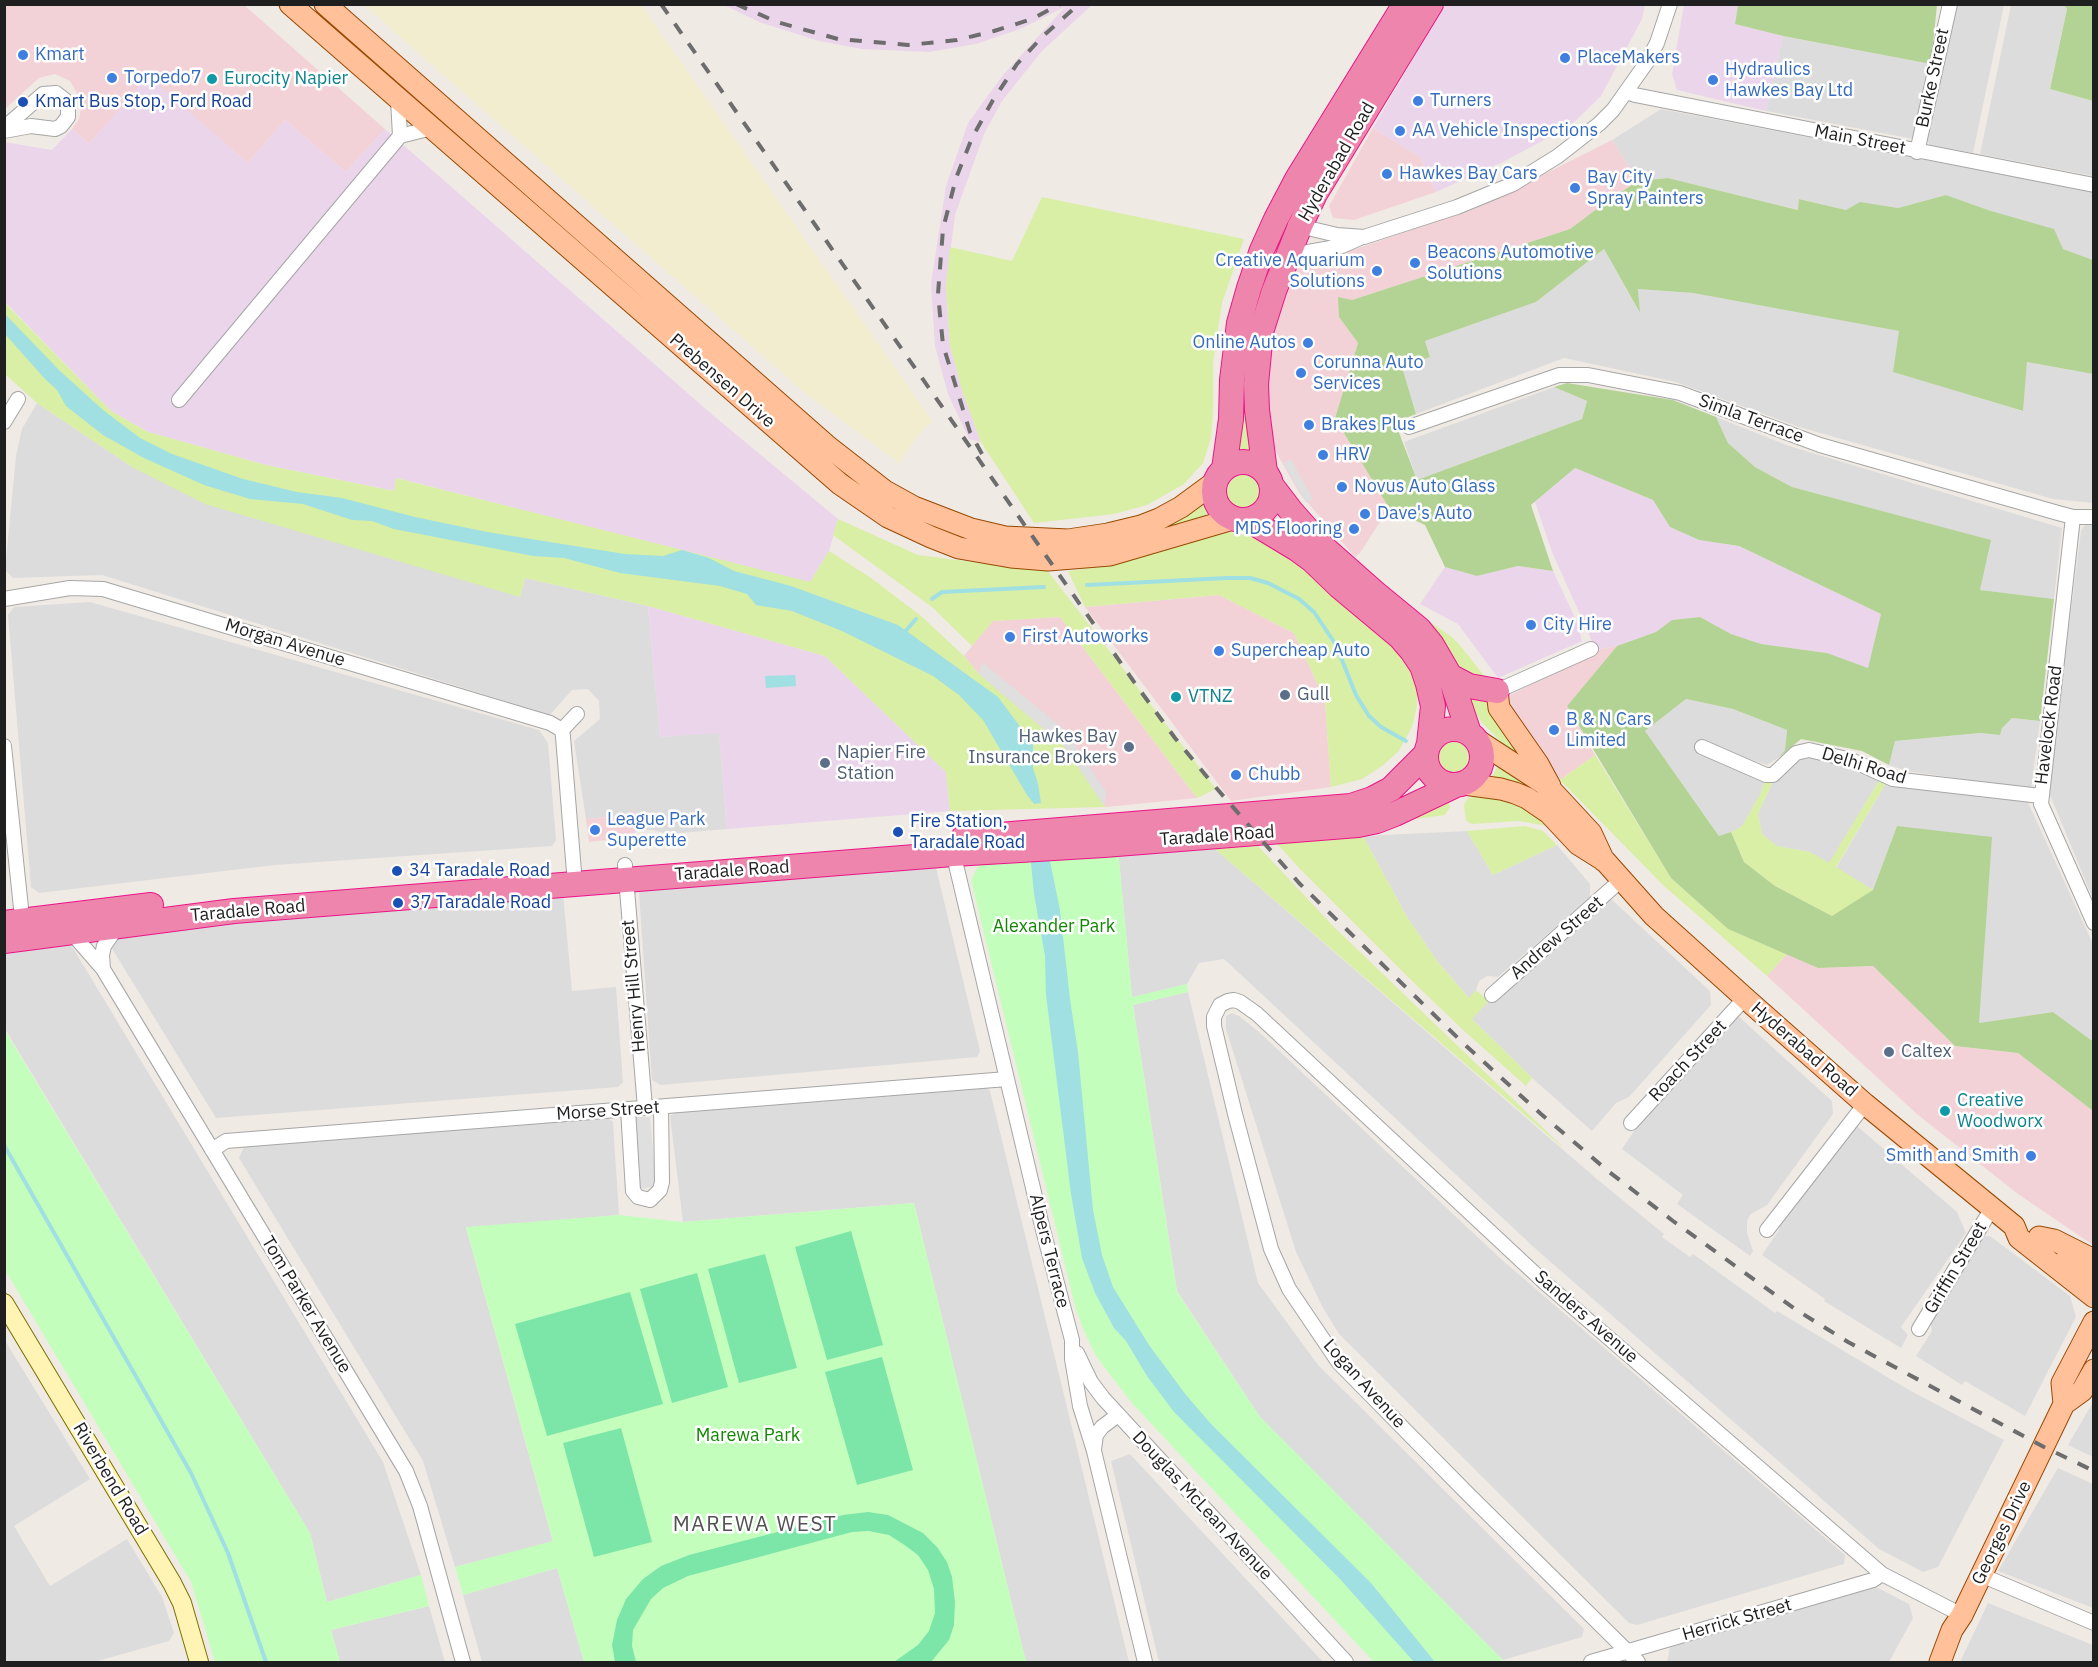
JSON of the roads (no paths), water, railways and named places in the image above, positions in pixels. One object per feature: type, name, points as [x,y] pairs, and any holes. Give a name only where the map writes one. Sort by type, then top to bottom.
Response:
[{"type":"highway","name":"Hyderabad Road","points":[[1220,475],[1232,419],[1232,380],[1239,323],[1249,288],[1276,219],[1315,149],[1405,4]]},
{"type":"highway","name":"Hyderabad Road","points":[[1431,4],[1332,164],[1284,263],[1267,312],[1257,360],[1257,410],[1268,479],[1291,511],[1340,564],[1419,629],[1432,645],[1450,676],[1473,737]]},
{"type":"highway","points":[[1241,519],[1265,511],[1270,503],[1268,479],[1251,463],[1242,462],[1220,475],[1214,491],[1219,508],[1312,560],[1400,637],[1422,666],[1432,706],[1427,750],[1426,763],[1433,776],[1446,785],[1459,785],[1476,775],[1483,762],[1481,747],[1473,737],[1461,729],[1451,729],[1435,737],[1427,750]]},
{"type":"highway","points":[[1450,676],[1469,686],[1497,691]]},
{"type":"highway","name":"Taradale Road","points":[[14,931],[117,908],[237,897],[575,876],[952,846],[1351,806],[1391,789],[1403,780],[1427,750]]},
{"type":"highway","name":"Taradale Road","points":[[952,846],[1094,846],[1358,825],[1395,814],[1459,785]]},
{"type":"highway","name":"Taradale Road","points":[[14,931],[70,931],[234,911],[575,876]]},
{"type":"main road","name":"Prebensen Drive","points":[[290,4],[840,484],[907,527],[959,548],[1011,558],[1048,561],[1110,555],[1241,519]]},
{"type":"main road","name":"Prebensen Drive","points":[[325,4],[826,444],[885,491],[914,507],[971,529],[1005,537],[1068,540],[1108,534],[1159,519],[1181,507],[1220,475]]},
{"type":"main road","points":[[1497,691],[1499,708],[1538,764],[1553,792]]},
{"type":"main road","name":"Hyderabad Road","points":[[1473,737],[1553,792],[1591,833],[1605,861],[1654,916],[1865,1104],[2014,1226],[2019,1238],[2094,1297]]},
{"type":"main road","name":"Hyderabad Road","points":[[1459,785],[1501,789],[1527,798],[1549,813],[1578,844],[1605,861]]},
{"type":"main road","name":"Hyderabad Road","points":[[2014,1226],[2024,1227],[2094,1278]]},
{"type":"main road","points":[[2039,1237],[2054,1240],[2094,1260]]},
{"type":"main road","name":"Georges Drive","points":[[2064,1404],[2062,1383],[2094,1322]]},
{"type":"main road","name":"Georges Drive","points":[[1940,1662],[1952,1630],[1962,1615],[2064,1404],[2082,1391],[2094,1370]]},
{"type":"street","points":[[1284,263],[1308,252],[1341,246],[1457,207],[1513,184],[1558,156],[1599,124],[1627,92],[1657,43],[1670,4]]},
{"type":"street","name":"Burke Street","points":[[1917,152],[1950,4]]},
{"type":"street","points":[[50,92],[61,96],[68,105],[68,117],[61,126],[55,129],[31,126],[4,130],[38,97],[50,92]]},
{"type":"street","name":"Main Street","points":[[1627,92],[1917,152],[2094,185]]},
{"type":"street","points":[[398,99],[399,136]]},
{"type":"street","points":[[34,102],[32,114],[34,120],[44,128]]},
{"type":"street","points":[[179,400],[399,136],[432,128]]},
{"type":"street","points":[[1276,219],[1337,235],[1364,237]]},
{"type":"street","name":"Simla Terrace","points":[[1409,427],[1559,375],[1588,375],[1680,393],[1820,445],[2073,517],[2094,517]]},
{"type":"street","points":[[4,422],[18,399]]},
{"type":"street","name":"Havelock Road","points":[[2073,517],[2041,796],[2042,804],[2094,923]]},
{"type":"street","name":"Morgan Avenue","points":[[4,599],[70,588],[103,589],[536,718],[562,730]]},
{"type":"street","points":[[1497,691],[1591,649]]},
{"type":"street","points":[[575,876],[562,730],[577,714]]},
{"type":"street","points":[[4,746],[14,931]]},
{"type":"street","name":"Delhi Road","points":[[1702,747],[1766,775],[1773,775],[1796,753],[1809,750],[1851,760],[1893,779],[2041,796]]},
{"type":"street","name":"Alpers Terrace","points":[[952,846],[1072,1340],[1072,1359],[1080,1406],[1094,1451],[1145,1662]]},
{"type":"street","name":"Henry Hill Street","points":[[625,872],[645,1108]]},
{"type":"street","name":"Andrew Street","points":[[1492,995],[1621,880]]},
{"type":"street","points":[[103,969],[104,946],[118,925]]},
{"type":"street","name":"Tom Parker Avenue","points":[[70,931],[103,969],[406,1471],[420,1506],[463,1662]]},
{"type":"street","name":"Roach Street","points":[[1631,1123],[1745,998]]},
{"type":"street","name":"Sanders Avenue","points":[[1227,1001],[1240,1002],[1257,1014],[1544,1282],[1882,1574],[1962,1615]]},
{"type":"street","name":"Logan Avenue","points":[[1227,1001],[1220,1005],[1215,1013],[1214,1026],[1271,1249],[1289,1289],[1340,1363],[1467,1493],[1638,1662]]},
{"type":"street","name":"Morse Street","points":[[212,1150],[226,1141],[1007,1079]]},
{"type":"street","points":[[1767,1230],[1865,1104]]},
{"type":"street","points":[[628,1109],[633,1191],[638,1197],[650,1200],[660,1190],[662,1182],[661,1107]]},
{"type":"street","name":"Griffin Street","points":[[1919,1329],[1992,1208]]},
{"type":"street","name":"Riverbend Road","points":[[4,1303],[172,1583],[184,1611],[198,1662]]},
{"type":"street","name":"Douglas McLean Avenue","points":[[1072,1340],[1091,1382],[1118,1415],[1346,1662]]},
{"type":"street","points":[[1094,1451],[1096,1435],[1102,1427],[1118,1415]]},
{"type":"street","name":"Herrick Street","points":[[1591,1662],[1873,1580],[1882,1574]]},
{"type":"street","points":[[1981,1575],[2094,1623]]},
{"type":"water","points":[[4,313],[59,370],[103,410],[140,438],[172,454],[243,479],[297,492],[342,498],[415,517],[487,532],[625,554],[663,556],[682,550],[709,558],[734,571],[791,586],[898,625],[998,697],[1033,744],[1033,768],[1041,803],[1034,804],[1027,795],[983,720],[959,695],[933,676],[842,631],[792,611],[756,605],[747,594],[720,586],[620,573],[564,558],[533,556],[394,529],[372,521],[352,520],[303,504],[250,499],[204,485],[144,458],[103,435],[66,406],[57,390],[5,334]]},
{"type":"water","points":[[795,675],[796,686],[766,688],[765,676]]},
{"type":"water","points":[[1042,856],[1050,861],[1060,910],[1078,1052],[1093,1210],[1102,1255],[1113,1287],[1149,1345],[1186,1395],[1212,1425],[1371,1583],[1435,1662],[1414,1662],[1340,1579],[1174,1412],[1147,1376],[1126,1341],[1114,1328],[1095,1293],[1082,1258],[1071,1194],[1046,995],[1045,956],[1031,863],[1036,857]]},
{"type":"waterway","points":[[1087,585],[1227,578],[1250,578],[1268,583],[1299,599],[1314,612],[1336,645],[1356,695],[1369,716],[1381,727],[1406,741]]},
{"type":"waterway","points":[[932,599],[942,592],[1044,587]]},
{"type":"waterway","points":[[903,634],[916,619]]},
{"type":"waterway","points":[[4,1145],[191,1473],[228,1553],[266,1662]]},
{"type":"railway","points":[[661,4],[1139,689],[1212,783],[1299,883],[1463,1043],[1541,1114],[1608,1171],[1673,1221],[1795,1309],[1848,1342],[2044,1447],[2094,1471]]},
{"type":"railway","points":[[736,4],[777,22],[838,39],[908,45],[957,40],[994,31],[1032,19],[1060,4]]},
{"type":"railway","points":[[982,454],[970,432],[943,345],[938,294],[943,229],[956,178],[972,138],[993,100],[1017,64],[1043,36],[1079,4]]},
{"type":"place","name":"Kmart","points":[[23,55]]},
{"type":"place","name":"PlaceMakers","points":[[1565,58]]},
{"type":"place","name":"Torpedo7","points":[[112,78]]},
{"type":"place","name":"Eurocity Napier","points":[[212,79]]},
{"type":"place","name":"Hydraulics Hawkes Bay Ltd","points":[[1713,80]]},
{"type":"place","name":"Turners","points":[[1418,101]]},
{"type":"place","name":"Kmart Bus Stop, Ford Road","points":[[23,102]]},
{"type":"place","name":"AA Vehicle Inspections","points":[[1400,131]]},
{"type":"place","name":"Hawkes Bay Cars","points":[[1387,174]]},
{"type":"place","name":"Bay City Spray Painters","points":[[1575,188]]},
{"type":"place","name":"Beacons Automotive Solutions","points":[[1415,263]]},
{"type":"place","name":"Creative Aquarium Solutions","points":[[1377,271]]},
{"type":"place","name":"Online Autos","points":[[1308,343]]},
{"type":"place","name":"Corunna Auto Services","points":[[1301,373]]},
{"type":"place","name":"Brakes Plus","points":[[1309,425]]},
{"type":"place","name":"HRV","points":[[1323,455]]},
{"type":"place","name":"Novus Auto Glass","points":[[1342,487]]},
{"type":"place","name":"Dave's Auto","points":[[1365,514]]},
{"type":"place","name":"MDS Flooring","points":[[1354,529]]},
{"type":"place","name":"City Hire","points":[[1531,625]]},
{"type":"place","name":"First Autoworks","points":[[1010,637]]},
{"type":"place","name":"Supercheap Auto","points":[[1219,651]]},
{"type":"place","name":"Gull","points":[[1285,695]]},
{"type":"place","name":"VTNZ","points":[[1176,697]]},
{"type":"place","name":"B & N Cars Limited","points":[[1554,730]]},
{"type":"place","name":"Hawkes Bay Insurance Brokers","points":[[1129,747]]},
{"type":"place","name":"Napier Fire Station","points":[[825,763]]},
{"type":"place","name":"Chubb","points":[[1236,775]]},
{"type":"place","name":"League Park Superette","points":[[595,830]]},
{"type":"place","name":"Fire Station, Taradale Road","points":[[898,832]]},
{"type":"place","name":"34 Taradale Road","points":[[397,871]]},
{"type":"place","name":"37 Taradale Road","points":[[398,903]]},
{"type":"place","name":"Caltex","points":[[1889,1052]]},
{"type":"place","name":"Creative Woodworx","points":[[1945,1111]]},
{"type":"place","name":"Smith and Smith","points":[[2031,1156]]},
{"type":"district","name":"MAREWA WEST","points":[[755,1525]]},
{"type":"park label","name":"Alexander Park","points":[[1054,927]]},
{"type":"park label","name":"Marewa Park","points":[[748,1436]]}]
